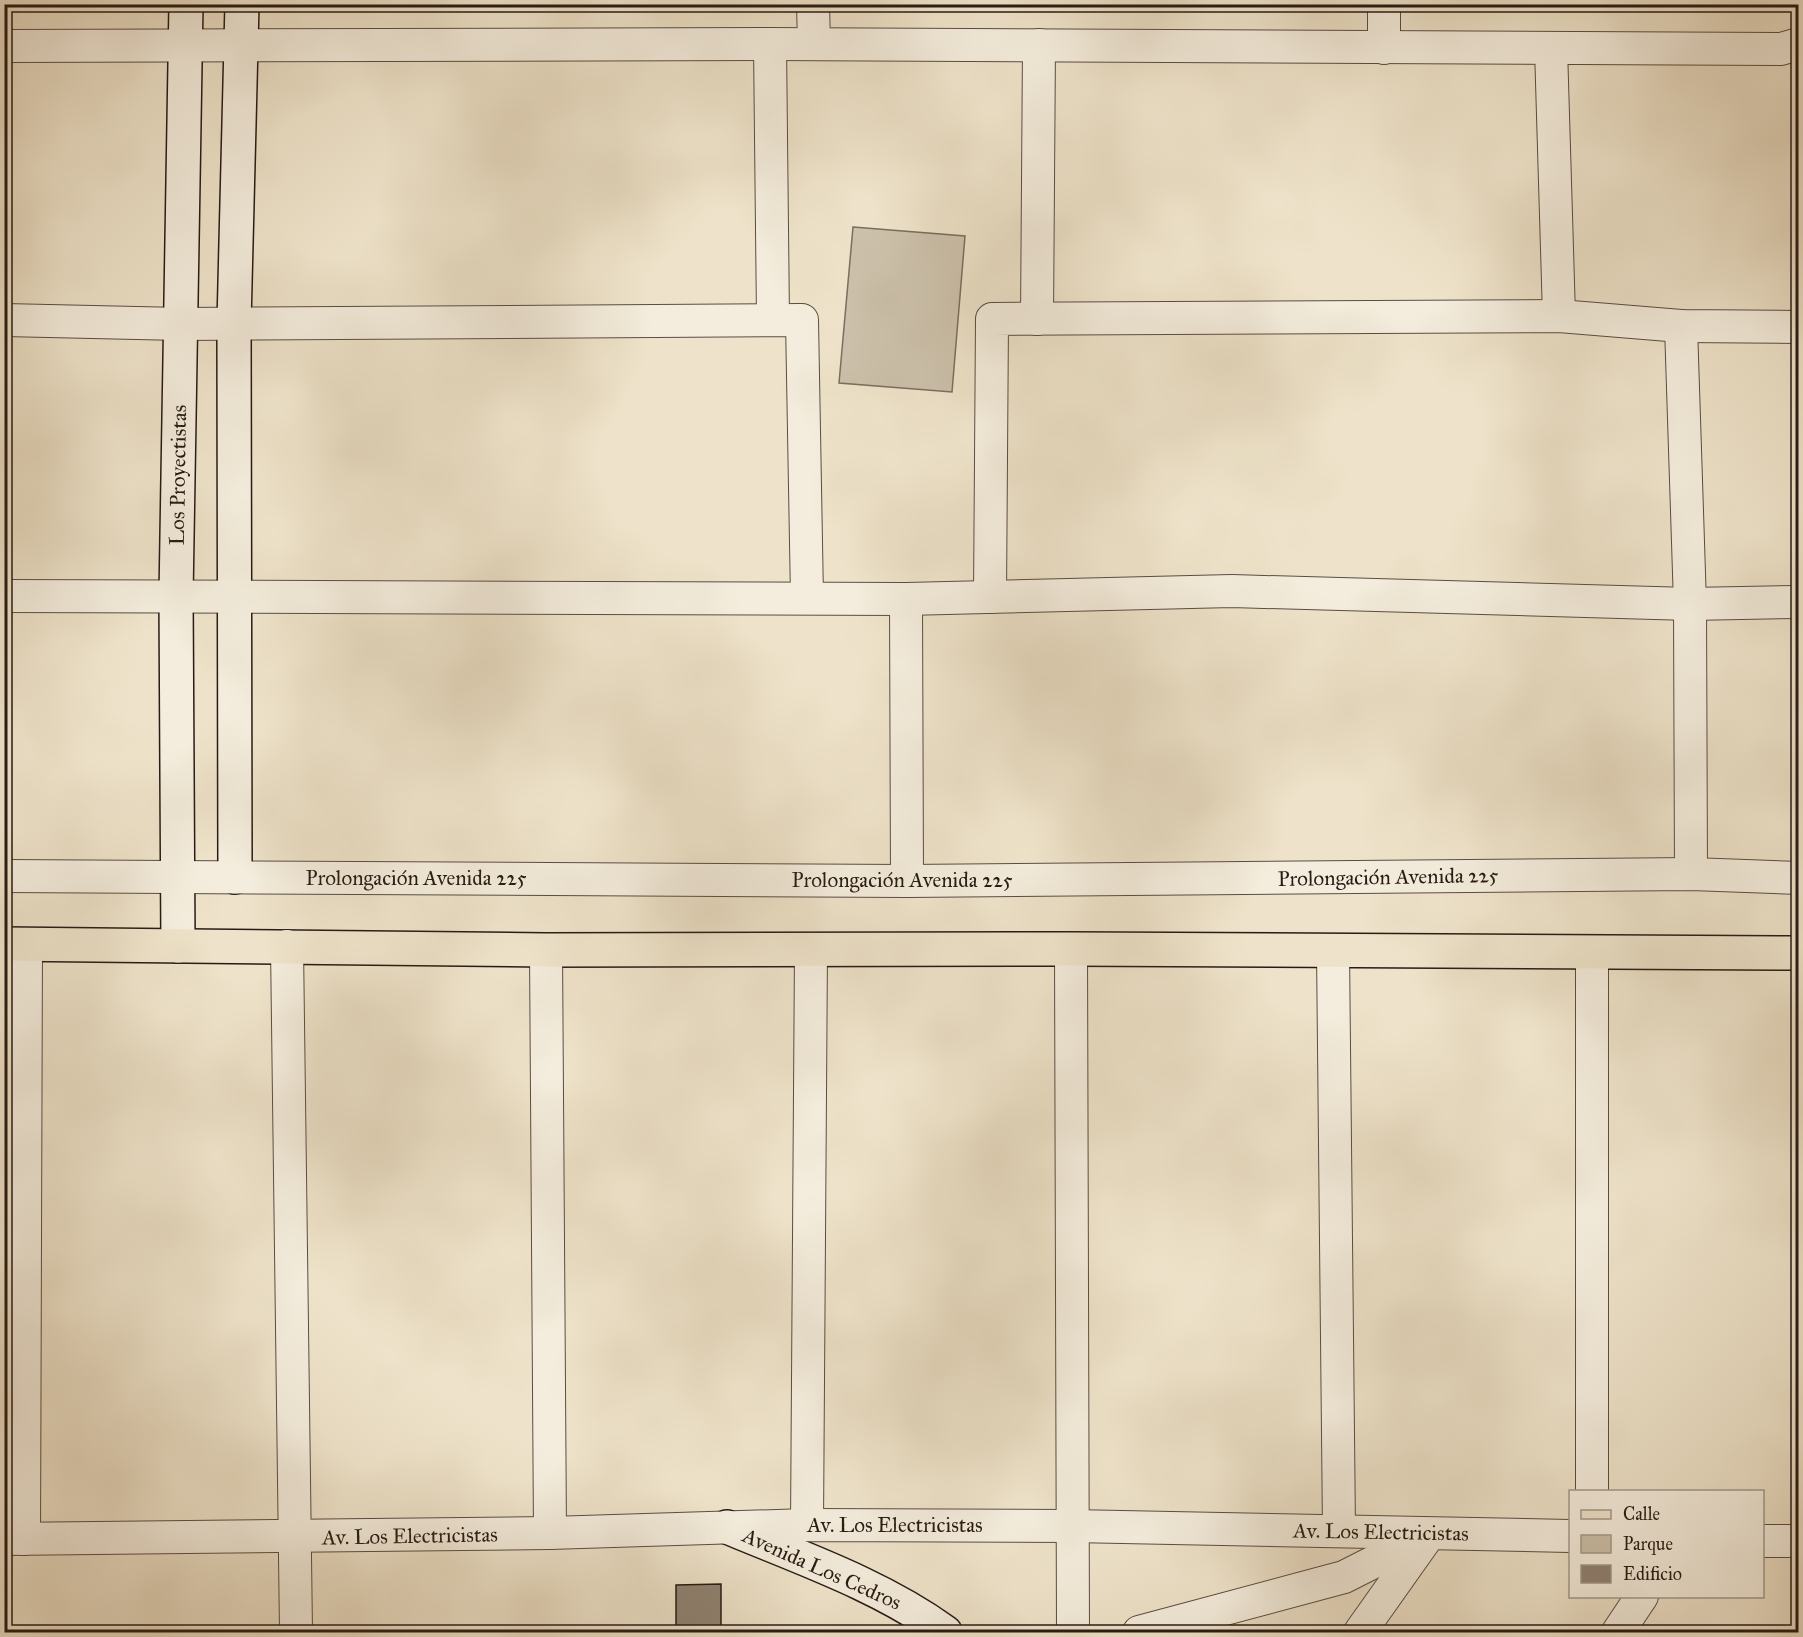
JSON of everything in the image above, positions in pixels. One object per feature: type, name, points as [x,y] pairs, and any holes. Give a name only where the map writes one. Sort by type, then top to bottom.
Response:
[{"type":"main road","points":[[15,944],[546,950],[1071,949],[1798,953]]},
{"type":"street","name":"Los Proyectistas","points":[[178,946],[176,596],[186,4]]},
{"type":"street","points":[[235,877],[234,323],[242,4]]},
{"type":"street","points":[[813,4],[814,44]]},
{"type":"street","points":[[1384,4],[1384,48]]},
{"type":"street","points":[[770,44],[773,320]]},
{"type":"street","points":[[4,46],[814,44],[1781,50],[1798,45]]},
{"type":"street","points":[[1037,319],[1040,45]]},
{"type":"street","points":[[1551,48],[1559,316]]},
{"type":"street","points":[[990,597],[992,319],[1559,316],[1681,326],[1798,327]]},
{"type":"street","points":[[4,320],[181,324],[802,320],[807,598]]},
{"type":"street","points":[[1681,326],[1690,604],[1691,874]]},
{"type":"street","points":[[4,596],[234,594],[906,599],[1232,591],[1690,604],[1798,602]]},
{"type":"street","points":[[906,599],[907,881]]},
{"type":"street","name":"Prolongación Avenida 225","points":[[4,876],[907,881],[1691,874],[1798,878]]},
{"type":"street","points":[[14,1539],[15,944]]},
{"type":"street","points":[[287,946],[296,1632]]},
{"type":"street","points":[[807,1525],[811,949]]},
{"type":"street","points":[[1071,949],[1073,1632]]},
{"type":"street","points":[[546,950],[550,1533]]},
{"type":"street","points":[[1333,950],[1339,1531]]},
{"type":"street","points":[[1592,952],[1592,1490]]},
{"type":"street","name":"Av. Los Electricistas","points":[[14,1539],[293,1538],[807,1525],[1072,1526],[1569,1536]]},
{"type":"street","name":"Avenida Los Cedros","points":[[727,1527],[836,1572],[916,1611],[945,1632]]},
{"type":"street","points":[[1139,1632],[1344,1577],[1431,1533]]},
{"type":"street","points":[[1360,1632],[1431,1533]]},
{"type":"street","points":[[1764,1540],[1798,1541]]},
{"type":"street","points":[[1618,1632],[1641,1598]]},
{"type":"green space","points":[[853,227],[965,236],[952,392],[839,383]]},
{"type":"building","points":[[721,1584],[721,1632],[676,1632],[676,1585]]}]
